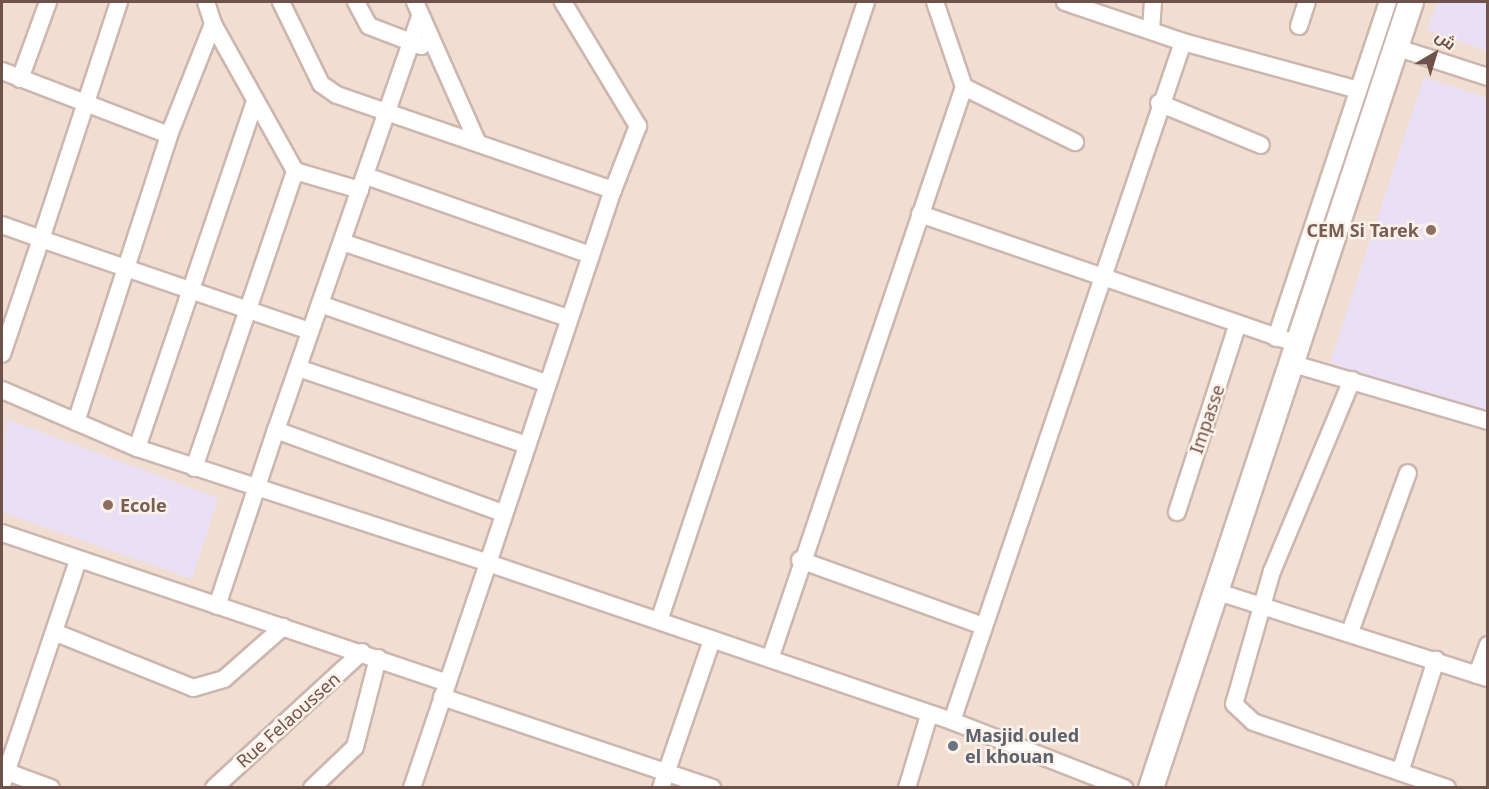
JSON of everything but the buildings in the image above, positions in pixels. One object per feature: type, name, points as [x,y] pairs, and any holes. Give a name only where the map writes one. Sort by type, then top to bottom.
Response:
[{"type":"main road","points":[[1151,788],[1218,592],[1288,349],[1411,2]]},
{"type":"street","points":[[20,79],[48,2]]},
{"type":"street","points":[[2,354],[83,103],[119,2]]},
{"type":"street","points":[[206,2],[213,24],[254,104],[295,171],[363,183],[590,255]]},
{"type":"street","points":[[281,2],[321,84],[389,111],[613,190]]},
{"type":"street","points":[[356,2],[369,26],[436,52]]},
{"type":"street","points":[[412,788],[488,563],[524,444],[613,190],[638,126],[563,2]]},
{"type":"street","points":[[659,621],[866,2]]},
{"type":"street","points":[[770,659],[800,560],[964,87],[935,2]]},
{"type":"street","points":[[1065,2],[1183,42],[1358,90]]},
{"type":"street","points":[[1151,30],[1153,2]]},
{"type":"street","points":[[1299,26],[1307,2]]},
{"type":"street","points":[[1288,349],[1358,90],[1388,2]]},
{"type":"street","points":[[418,9],[477,141]]},
{"type":"street","points":[[217,606],[254,488],[412,43],[418,9]]},
{"type":"street","points":[[76,422],[169,135],[213,24]]},
{"type":"street","points":[[952,721],[1159,103],[1183,42]]},
{"type":"street","points":[[1395,47],[1488,77]]},
{"type":"street","points":[[2,71],[169,135]]},
{"type":"street","points":[[964,87],[1075,142]]},
{"type":"street","points":[[1159,103],[1261,145]]},
{"type":"street","points":[[137,448],[254,104]]},
{"type":"street","points":[[194,468],[250,311],[295,171]]},
{"type":"street","points":[[920,214],[1101,275],[1237,326],[1352,380],[1488,421]]},
{"type":"street","points":[[2,225],[126,270],[310,331]]},
{"type":"street","points":[[342,242],[568,318]]},
{"type":"street","points":[[320,304],[545,383]]},
{"type":"street","name":"Impasse","points":[[1177,512],[1237,326]]},
{"type":"street","points":[[298,368],[524,444]]},
{"type":"street","points":[[1352,380],[1261,603],[1232,697],[1239,714],[1447,788]]},
{"type":"street","points":[[2,390],[137,448],[488,563],[952,721],[1124,788]]},
{"type":"street","points":[[276,430],[503,513]]},
{"type":"street","points":[[1350,632],[1408,472]]},
{"type":"street","points":[[2,533],[78,561],[370,655],[445,690],[664,780],[712,788]]},
{"type":"street","points":[[800,560],[983,626]]},
{"type":"street","points":[[51,788],[3,776],[78,561]]},
{"type":"street","points":[[1218,592],[1261,603],[1482,676],[1488,645]]},
{"type":"street","points":[[54,632],[193,688],[224,679],[283,627]]},
{"type":"street","points":[[664,780],[712,640]]},
{"type":"street","points":[[312,788],[355,747],[370,655]]},
{"type":"street","name":"Rue Felaoussen","points":[[214,788],[370,655]]},
{"type":"street","points":[[1400,772],[1436,660]]},
{"type":"street","points":[[907,788],[929,715]]},
{"type":"shaded area","points":[[2,2],[1487,2],[1487,787],[2,787]]},
{"type":"shaded area","points":[[1437,2],[1487,2],[1487,51],[1427,30]]},
{"type":"shaded area","name":"CEM Si Tarek","points":[[1424,77],[1487,98],[1487,415],[1330,363]]},
{"type":"shaded area","name":"Ecole","points":[[6,419],[218,498],[192,579],[2,512]]},
{"type":"place","name":"CEM Si Tarek","points":[[1431,230]]},
{"type":"place","name":"Ecole","points":[[108,505]]},
{"type":"place","name":"Masjid ouled el khouan","points":[[953,746]]}]
